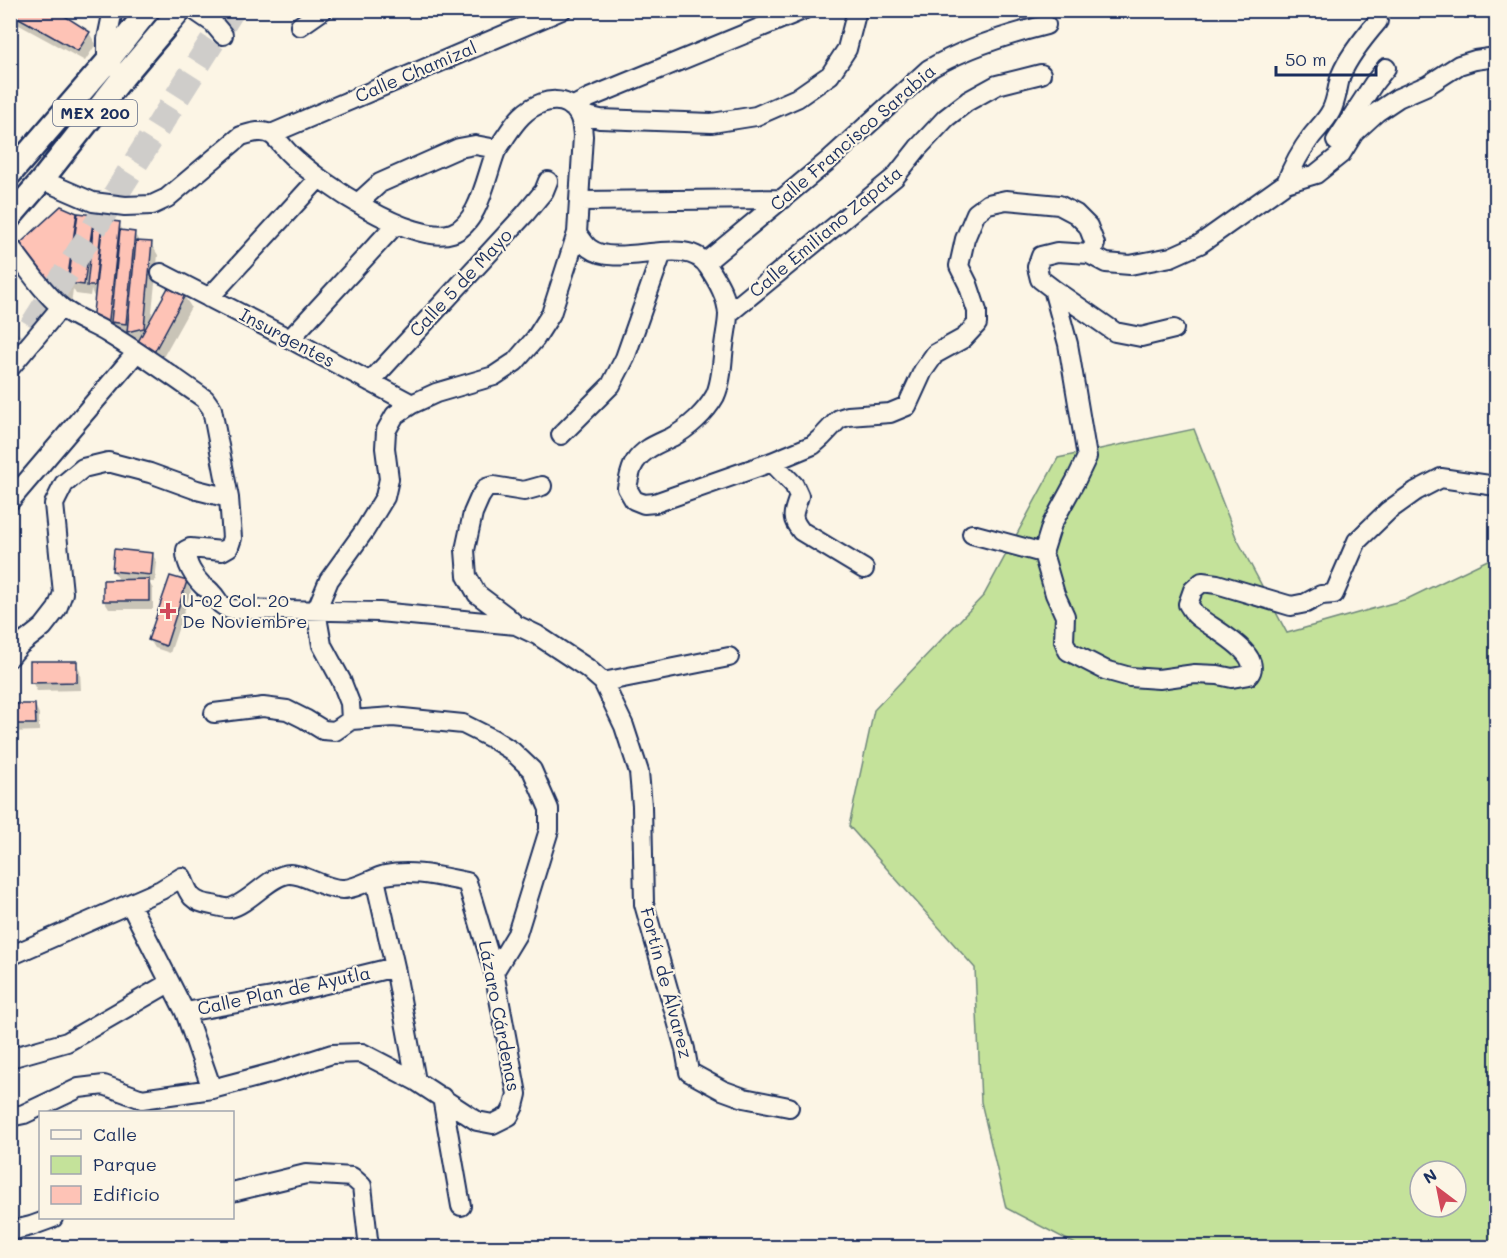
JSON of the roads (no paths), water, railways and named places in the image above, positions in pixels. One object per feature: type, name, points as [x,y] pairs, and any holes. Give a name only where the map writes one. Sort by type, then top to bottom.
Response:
[{"type":"main road","name":"MEX 200","points":[[10,217],[42,180],[116,69],[148,10]]},
{"type":"main road","name":"MEX 200","points":[[10,174],[116,69],[180,10]]},
{"type":"street","points":[[113,10],[108,39],[116,69]]},
{"type":"street","points":[[194,10],[213,23],[223,34]]},
{"type":"street","points":[[300,26],[323,10]]},
{"type":"street","name":"Calle Chamizal","points":[[42,180],[93,202],[125,206],[152,205],[167,198],[242,136],[256,131],[271,134],[562,10]]},
{"type":"street","points":[[575,110],[599,94],[804,10]]},
{"type":"street","points":[[575,110],[600,119],[712,123],[756,116],[797,98],[830,75],[847,49],[857,10]]},
{"type":"street","points":[[1286,183],[1292,165],[1330,112],[1336,100],[1342,72],[1365,36],[1378,21]]},
{"type":"street","name":"Calle Francisco Sarabia","points":[[706,262],[829,160],[929,69],[945,60],[1014,33],[1046,25]]},
{"type":"street","points":[[1174,329],[1141,337],[1115,332],[1040,279],[1037,267],[1041,256],[1057,252],[1089,254],[1106,263],[1130,265],[1171,256],[1200,244],[1286,183],[1316,174],[1341,154],[1354,133],[1377,112],[1398,98],[1428,85],[1459,65],[1497,57]]},
{"type":"street","points":[[1316,174],[1374,82],[1386,68]]},
{"type":"street","name":"Calle Emiliano Zapata","points":[[728,314],[895,177],[946,118],[968,100],[996,85],[1041,74]]},
{"type":"street","points":[[271,134],[291,156],[319,178],[374,213],[396,224],[437,235],[452,233],[465,225],[473,216],[497,149],[518,118],[533,106],[549,100],[567,103],[582,121],[577,233],[551,314],[536,339],[515,362],[495,376],[436,393],[395,415],[386,430],[385,448],[389,480],[385,496],[365,530],[329,580],[316,611],[322,645],[341,680],[350,703],[351,720]]},
{"type":"street","points":[[358,203],[380,183],[459,148],[475,145],[497,149]]},
{"type":"street","points":[[209,298],[319,178]]},
{"type":"street","name":"Calle 5 de Mayo","points":[[370,382],[525,214],[544,191],[548,181]]},
{"type":"street","points":[[580,201],[783,199]]},
{"type":"street","points":[[577,233],[588,247],[600,253],[612,255],[679,251],[694,253],[706,262],[723,291],[728,314],[720,378],[715,394],[694,421],[675,435],[645,450],[634,462],[627,488],[634,500],[644,504],[655,503],[772,462],[813,445],[839,419],[848,416],[890,413],[907,406],[923,371],[935,354],[964,338],[977,324],[977,311],[959,266],[965,239],[976,213],[987,204],[1006,200],[1059,205],[1076,214],[1088,226],[1095,244],[1089,254]]},
{"type":"street","points":[[290,339],[396,224]]},
{"type":"street","points":[[10,246],[45,291],[61,307],[137,352],[205,399],[212,409],[229,498],[232,538],[229,547],[222,550],[196,547],[186,550],[186,556],[194,575],[212,592],[219,604],[229,609],[379,612],[516,625]]},
{"type":"street","points":[[561,435],[610,385],[625,358],[662,253]]},
{"type":"street","name":"Insurgentes","points":[[161,273],[412,404]]},
{"type":"street","points":[[1053,289],[1068,344],[1087,457],[1052,524],[1043,553],[1055,594],[1065,616],[1064,641],[1068,651],[1105,670],[1130,677],[1159,679],[1195,674],[1232,678],[1249,675],[1252,671],[1252,663],[1248,656],[1215,627],[1196,615],[1188,604],[1193,590],[1202,582],[1217,584],[1291,606],[1306,603],[1321,595],[1334,594],[1357,541],[1388,511],[1416,491],[1441,478],[1497,486]]},
{"type":"street","points":[[10,368],[61,307]]},
{"type":"street","points":[[10,501],[137,352]]},
{"type":"street","points":[[10,657],[20,645],[43,627],[57,609],[63,593],[54,504],[64,484],[83,468],[108,462],[229,498]]},
{"type":"street","points":[[772,462],[794,485],[799,496],[794,512],[794,522],[801,531],[864,569]]},
{"type":"street","points":[[516,625],[477,594],[467,576],[465,550],[473,513],[486,488],[493,486],[524,491],[542,486]]},
{"type":"street","points":[[972,534],[1043,553]]},
{"type":"street","name":"Fortín de Álvarez","points":[[516,625],[537,635],[587,668],[603,682],[624,726],[639,772],[644,904],[685,1049],[689,1072],[722,1090],[744,1098],[789,1107]]},
{"type":"street","points":[[603,682],[729,657]]},
{"type":"street","points":[[214,713],[263,707],[287,710],[323,730],[335,731],[351,720],[393,717],[463,724],[512,751],[532,770],[549,809],[549,830],[517,934],[494,972]]},
{"type":"street","points":[[10,956],[161,890],[182,877],[189,894],[201,903],[230,908],[245,901],[286,873],[297,874],[329,887],[344,890],[375,879],[395,967],[416,1081]]},
{"type":"street","name":"Lázaro Cárdenas","points":[[10,1117],[24,1114],[79,1088],[104,1085],[141,1099],[212,1089],[332,1054],[352,1053],[362,1053],[416,1081],[477,1121],[493,1124],[509,1116],[517,1095],[494,972],[467,882],[421,873],[387,875],[375,879]]},
{"type":"street","name":"Calle Plan de Ayutla","points":[[130,904],[185,1012],[272,997],[395,967]]},
{"type":"street","points":[[10,1058],[67,1042],[169,983]]},
{"type":"street","points":[[185,1012],[212,1089]]},
{"type":"street","points":[[442,1097],[461,1206]]},
{"type":"street","points":[[234,1191],[306,1174],[352,1177],[362,1186],[369,1248]]},
{"type":"street","points":[[10,1231],[50,1219]]},
{"type":"tunnel","points":[[11,360],[232,10]]},
{"type":"place","name":"U-02 Col. 20 De Noviembre","points":[[168,611]]}]
